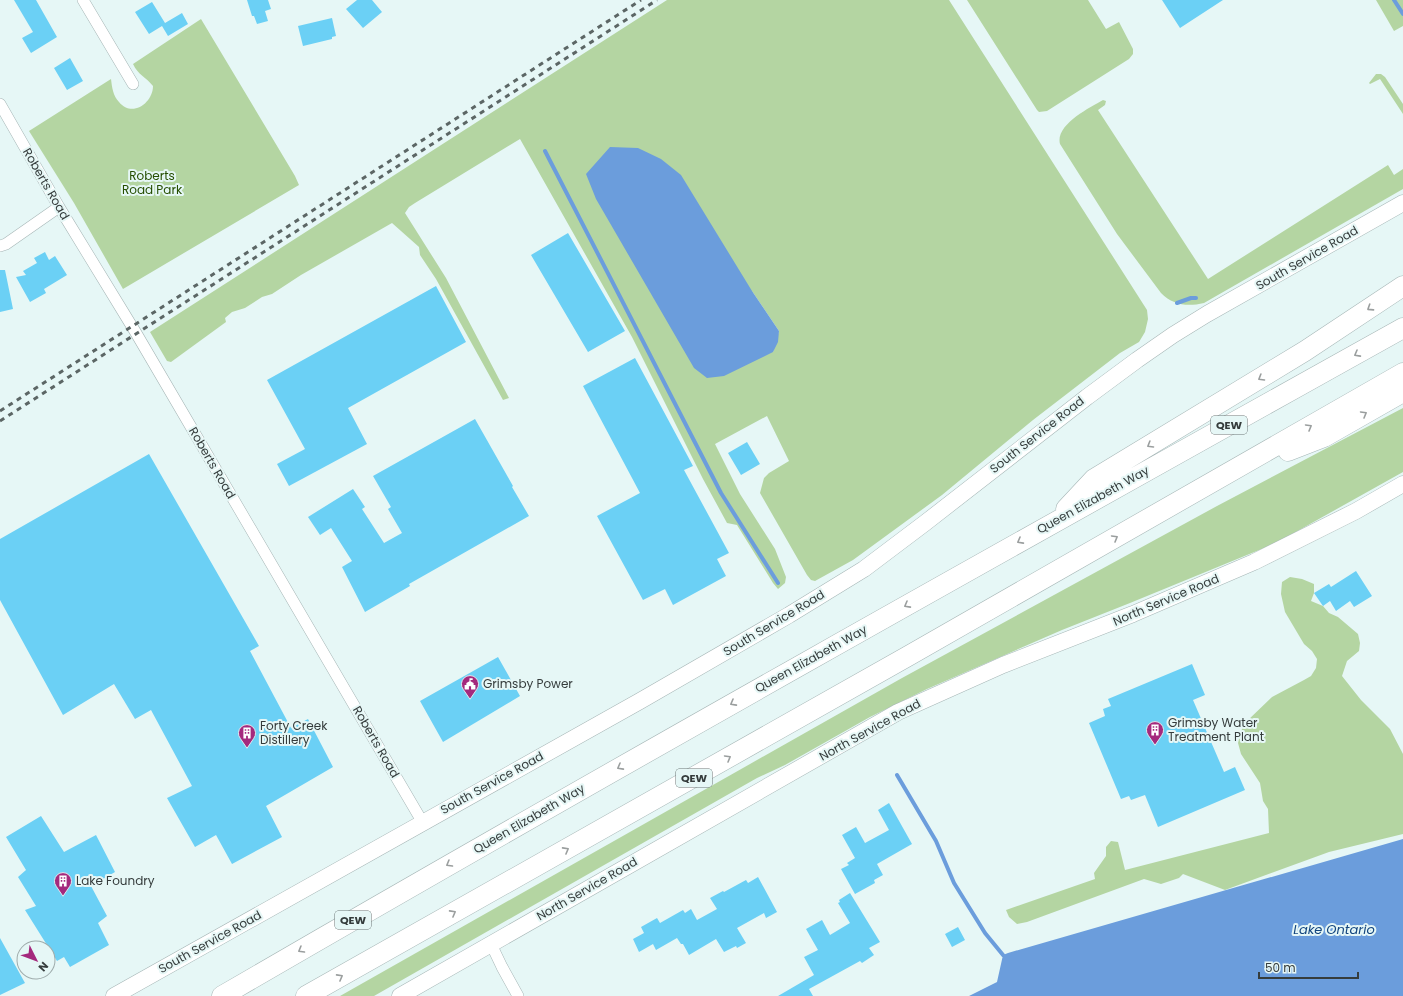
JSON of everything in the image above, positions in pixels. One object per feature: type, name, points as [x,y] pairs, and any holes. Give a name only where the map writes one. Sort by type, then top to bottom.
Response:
[{"type":"highway","points":[[1054,522],[1094,479],[1305,351],[1403,286]]},
{"type":"highway","name":"Queen Elizabeth Way","points":[[222,996],[483,844],[1054,522],[1403,328]]},
{"type":"highway","name":"QEW","points":[[306,996],[644,806],[1403,373]]},
{"type":"highway","points":[[1226,475],[1324,437],[1403,392]]},
{"type":"street","points":[[83,0],[133,84]]},
{"type":"street","name":"Roberts Road","points":[[0,104],[422,822]]},
{"type":"street","name":"South Service Road","points":[[114,996],[716,657],[789,615],[864,569],[1087,397],[1155,348],[1207,314],[1403,203]]},
{"type":"street","points":[[0,246],[6,244],[59,206]]},
{"type":"street","name":"North Service Road","points":[[400,996],[898,712],[1003,665],[1133,614],[1254,562],[1356,511],[1403,484]]},
{"type":"street","points":[[491,944],[518,996]]},
{"type":"green space","points":[[667,0],[949,0],[1147,310],[1148,319],[1145,332],[1139,342],[1120,353],[1033,420],[942,495],[853,560],[815,581],[811,580],[807,575],[760,493],[764,478],[769,473],[789,461],[767,416],[715,444],[740,494],[775,549],[786,577],[785,583],[778,589],[737,525],[727,523],[703,479],[632,337],[520,139],[415,203],[409,207],[405,213],[446,278],[509,398],[503,400],[436,279],[420,255],[419,247],[392,223],[301,275],[272,294],[262,297],[245,308],[232,312],[225,318],[226,322],[171,362],[167,361],[150,332]],"holes":[[[752,291],[779,331],[773,352]]]},
{"type":"green space","points":[[967,0],[1088,0],[1106,29],[1119,22],[1133,49],[1133,54],[1129,59],[1047,111],[1039,112]]},
{"type":"green space","points":[[1376,0],[1403,0],[1403,26],[1394,31]]},
{"type":"green space","name":"Roberts Road Park","points":[[201,19],[299,185],[123,289],[74,203],[29,131],[111,79],[114,94],[117,100],[124,107],[130,109],[146,103],[150,98],[153,86],[137,71],[133,64]]},
{"type":"green space","points":[[1376,74],[1381,74],[1385,77],[1403,104],[1403,114],[1380,79],[1370,84],[1369,83]]},
{"type":"green space","points":[[1103,100],[1106,101],[1105,105],[1098,110],[1208,279],[1388,165],[1394,175],[1403,169],[1403,189],[1204,303],[1192,305],[1181,304],[1170,300],[1161,293],[1117,234],[1060,144],[1060,137],[1068,124],[1082,112]]},
{"type":"green space","points":[[1403,408],[1403,472],[1276,543],[1062,630],[927,689],[870,717],[785,765],[757,778],[374,996],[340,996],[902,678],[1217,506]]},
{"type":"green space","points":[[1290,577],[1302,579],[1314,584],[1314,593],[1311,601],[1323,606],[1329,613],[1338,617],[1358,634],[1360,643],[1359,651],[1347,661],[1342,676],[1361,700],[1390,729],[1403,754],[1403,834],[1329,852],[1225,890],[1183,874],[1179,878],[1161,884],[1144,879],[1027,922],[1017,924],[1009,917],[1006,910],[1095,879],[1094,873],[1106,856],[1106,847],[1111,841],[1118,842],[1125,870],[1269,833],[1268,809],[1263,801],[1260,783],[1241,754],[1238,743],[1241,731],[1246,722],[1272,697],[1311,676],[1316,668],[1317,659],[1312,651],[1304,644],[1285,612],[1281,594],[1282,582]]},
{"type":"water","points":[[610,147],[638,148],[661,159],[681,175],[752,291],[779,331],[778,342],[773,352],[724,376],[707,378],[694,368],[596,199],[586,174]]},
{"type":"water","name":"Lake Ontario","points":[[1403,839],[1403,996],[969,996],[997,982],[1003,955],[1008,953]]},
{"type":"building","points":[[14,0],[36,0],[57,37],[31,53],[22,38],[33,32]]},
{"type":"building","points":[[247,0],[268,0],[271,9],[265,11],[268,21],[257,24],[254,16],[252,16]]},
{"type":"building","points":[[357,0],[372,0],[382,12],[363,28],[346,9]]},
{"type":"building","points":[[1162,0],[1223,0],[1180,28]]},
{"type":"building","points":[[152,2],[165,23],[182,13],[188,24],[168,36],[162,26],[149,34],[135,12]]},
{"type":"building","points":[[332,18],[336,36],[332,37],[332,39],[303,46],[298,26]]},
{"type":"building","points":[[70,58],[83,81],[67,90],[54,68]]},
{"type":"building","points":[[568,233],[625,331],[588,352],[531,255]]},
{"type":"building","points":[[45,252],[49,260],[55,256],[67,275],[44,289],[46,293],[30,302],[16,277],[26,275],[23,271],[37,263],[34,258]]},
{"type":"building","points":[[0,270],[5,270],[13,309],[0,312]]},
{"type":"building","points":[[436,286],[466,342],[348,408],[367,444],[289,486],[277,464],[305,449],[267,380]]},
{"type":"building","points":[[635,358],[693,466],[684,470],[729,553],[717,559],[726,576],[673,605],[665,589],[643,600],[597,516],[640,493],[583,386]]},
{"type":"building","points":[[475,419],[529,516],[409,584],[410,586],[365,612],[342,567],[352,561],[331,528],[320,535],[308,517],[353,489],[365,507],[362,509],[384,543],[402,533],[388,509],[391,507],[373,476]]},
{"type":"building","points":[[747,442],[760,464],[741,475],[728,453]]},
{"type":"building","points":[[149,454],[259,646],[250,651],[291,728],[308,719],[333,767],[266,806],[282,837],[232,864],[216,835],[195,847],[167,798],[192,786],[151,710],[135,719],[114,684],[63,715],[0,600],[0,539]]},
{"type":"building","points":[[1356,571],[1372,596],[1354,607],[1350,601],[1336,611],[1330,601],[1323,606],[1314,593],[1329,584],[1331,587]]},
{"type":"building","name":"Grimsby Power","points":[[498,657],[520,696],[443,742],[420,701]]},
{"type":"building","name":"Grimsby Water Treatment Plant","points":[[1192,664],[1205,695],[1193,700],[1224,772],[1235,767],[1245,790],[1158,827],[1145,795],[1131,800],[1129,796],[1121,799],[1089,723],[1105,716],[1103,709],[1111,706],[1108,699]]},
{"type":"building","points":[[889,803],[912,844],[877,864],[883,875],[874,880],[875,883],[855,894],[841,869],[849,865],[847,863],[855,858],[842,835],[856,827],[865,843],[889,830],[878,810]]},
{"type":"building","name":"Lake Foundry","points":[[41,816],[64,852],[96,835],[115,872],[91,886],[107,916],[98,923],[109,945],[70,967],[64,957],[57,961],[56,940],[44,940],[25,910],[36,906],[18,877],[26,870],[6,837]]},
{"type":"building","points":[[758,877],[777,912],[766,918],[764,913],[737,928],[746,943],[737,948],[736,946],[724,952],[716,939],[689,955],[683,944],[681,944],[677,938],[656,950],[653,944],[639,952],[633,939],[644,933],[641,927],[657,918],[660,923],[683,910],[685,913],[691,909],[697,920],[717,909],[710,898],[746,880],[748,883]]},
{"type":"building","points":[[850,893],[880,942],[869,948],[874,955],[862,963],[860,961],[809,989],[813,996],[778,996],[814,975],[804,957],[818,950],[806,929],[822,920],[830,935],[850,923],[838,903],[840,902],[839,900]]},
{"type":"building","points":[[958,927],[965,940],[952,947],[945,934]]},
{"type":"building","points":[[0,938],[16,967],[16,980],[23,980],[25,983],[0,995]]},
{"type":"waterway","points":[[1394,0],[1403,14]]},
{"type":"waterway","points":[[545,151],[721,493],[778,583]]},
{"type":"waterway","points":[[1177,303],[1191,298],[1196,298]]},
{"type":"waterway","points":[[897,775],[936,841],[954,883],[985,933],[1003,955]]},
{"type":"railway","points":[[0,411],[641,0]]},
{"type":"railway","points":[[0,421],[657,0]]},
{"type":"place","name":"Grimsby Power","points":[[470,699]]},
{"type":"place","name":"Grimsby Water Treatment Plant","points":[[1155,745]]},
{"type":"place","name":"Forty Creek Distillery","points":[[247,748]]},
{"type":"place","name":"Lake Foundry","points":[[63,896]]}]
